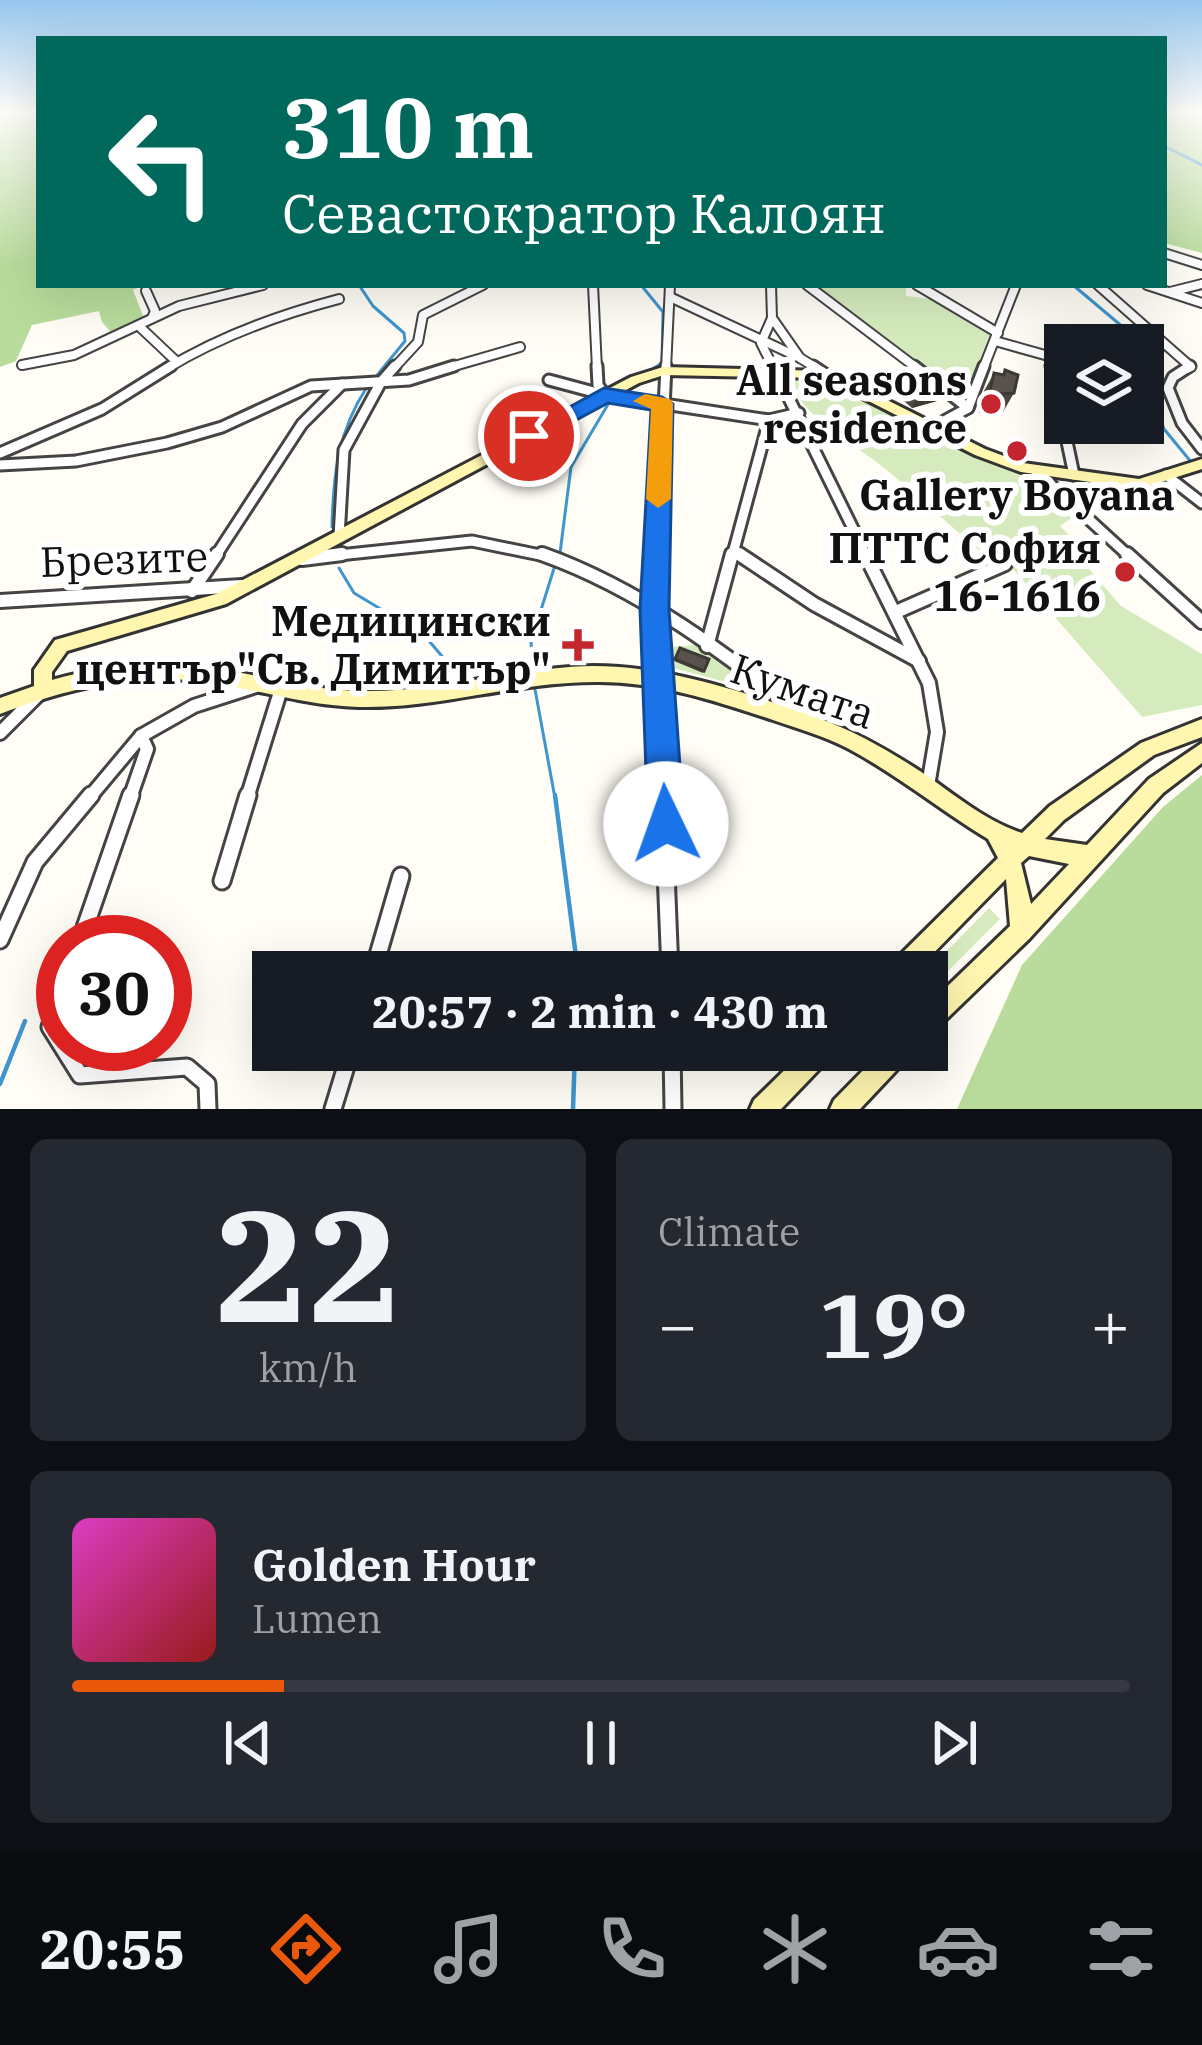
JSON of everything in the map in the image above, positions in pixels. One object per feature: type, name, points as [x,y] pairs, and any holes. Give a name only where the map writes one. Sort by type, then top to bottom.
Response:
[{"type":"main road","points":[[43,689],[43,670],[62,645],[190,610],[250,584],[604,395],[663,371],[825,374],[991,457],[1035,470],[1139,484],[1202,464]]},
{"type":"main road","name":"Кумата","points":[[0,706],[43,689],[130,672],[187,672],[357,700],[598,673],[659,682],[820,727],[879,755],[1019,852]]},
{"type":"main road","points":[[920,951],[1104,776],[1148,748],[1202,728]]},
{"type":"main road","points":[[948,1002],[1156,786],[1202,752]]},
{"type":"main road","points":[[1019,852],[1091,856]]},
{"type":"main road","points":[[1019,852],[1021,931]]},
{"type":"main road","points":[[763,1109],[801,1071]]},
{"type":"main road","points":[[844,1109],[880,1071]]},
{"type":"street","points":[[1167,254],[1202,265]]},
{"type":"street","points":[[1168,292],[1202,284]]},
{"type":"street","points":[[22,365],[76,355],[141,328],[152,318],[253,288]]},
{"type":"street","points":[[339,537],[344,450],[381,382],[418,342],[423,315],[480,288]]},
{"type":"street","points":[[593,288],[598,386],[604,395]]},
{"type":"street","points":[[761,343],[772,318],[771,288]]},
{"type":"street","points":[[811,288],[968,408]]},
{"type":"street","points":[[922,288],[997,337],[1052,357],[1074,475]]},
{"type":"street","points":[[933,427],[968,408],[1015,288]]},
{"type":"street","points":[[1102,288],[1196,366],[1173,376],[1168,388],[1182,423],[1202,449]]},
{"type":"street","points":[[1156,288],[1202,303]]},
{"type":"street","points":[[146,291],[154,310],[152,318]]},
{"type":"street","points":[[669,951],[655,609],[670,291],[825,374]]},
{"type":"street","points":[[0,453],[102,410],[177,362],[254,324],[339,299]]},
{"type":"street","points":[[772,318],[800,358]]},
{"type":"street","points":[[141,328],[177,362]]},
{"type":"street","points":[[761,343],[929,682],[937,732],[928,787]]},
{"type":"street","points":[[0,465],[76,461],[167,443],[215,430],[285,394],[345,382],[420,378],[520,347]]},
{"type":"street","points":[[549,380],[604,395],[770,420],[799,413]]},
{"type":"street","points":[[192,591],[302,424],[345,382]]},
{"type":"street","points":[[706,646],[770,420]]},
{"type":"street","points":[[1035,470],[1202,622]]},
{"type":"street","points":[[1171,473],[1202,503]]},
{"type":"street","points":[[299,560],[448,542],[494,543],[557,557],[655,609],[820,727]]},
{"type":"street","points":[[734,550],[814,604],[919,661]]},
{"type":"street","points":[[896,612],[1005,564]]},
{"type":"street","name":"Брезите","points":[[0,601],[250,584]]},
{"type":"street","points":[[0,940],[35,862],[141,736],[194,706],[256,686]]},
{"type":"street","points":[[0,734],[43,689]]},
{"type":"street","points":[[221,881],[281,689]]},
{"type":"street","points":[[89,915],[147,748],[141,736]]},
{"type":"street","points":[[379,951],[401,876]]},
{"type":"street","points":[[192,1070],[207,1084],[208,1109]]},
{"type":"street","points":[[78,1071],[80,1075],[128,1071]]},
{"type":"street","points":[[334,1109],[345,1071]]},
{"type":"street","points":[[672,1071],[673,1109]]},
{"type":"green space","points":[[0,163],[36,163],[36,288],[137,288],[133,290],[145,321],[116,338],[99,311],[32,325],[16,361],[0,367]]},
{"type":"green space","points":[[1167,163],[1202,163],[1202,253],[1167,244]]},
{"type":"green space","points":[[814,288],[906,288],[906,296],[931,299],[989,335],[970,391],[940,385],[923,367]]},
{"type":"green space","points":[[798,377],[841,385],[962,449],[1037,478],[1076,515],[1060,526],[1076,542],[1071,548],[1121,606],[1202,654],[1202,705],[1142,717],[1013,569],[1007,572],[991,560],[809,410],[790,386]]},
{"type":"green space","points":[[695,645],[763,692],[666,666],[667,647]]},
{"type":"green space","points":[[1202,775],[1202,1109],[957,1109],[1022,965],[1163,807]]},
{"type":"green space","points":[[989,908],[1000,919],[948,971],[947,951]]},
{"type":"building","points":[[1005,370],[1018,375],[1014,393],[989,395],[994,373],[1004,375]]},
{"type":"building","points":[[917,372],[942,391],[917,398],[901,386],[914,381],[908,376]]},
{"type":"building","points":[[680,648],[709,659],[704,671],[675,659]]},
{"type":"waterway","points":[[1198,163],[1202,165]]},
{"type":"waterway","points":[[361,288],[373,306],[404,333],[405,341],[374,379]]},
{"type":"waterway","points":[[643,288],[663,312],[662,363],[654,368]]},
{"type":"waterway","points":[[1077,288],[1119,324]]},
{"type":"waterway","points":[[332,527],[339,454],[349,420],[367,387]]},
{"type":"waterway","points":[[560,553],[571,467],[610,401]]},
{"type":"waterway","points":[[1164,429],[1192,463]]},
{"type":"waterway","points":[[534,675],[531,642],[556,562]]},
{"type":"waterway","points":[[339,568],[354,593],[424,635],[452,668]]},
{"type":"waterway","points":[[534,684],[555,798]]},
{"type":"waterway","points":[[555,795],[575,951]]},
{"type":"waterway","points":[[0,1084],[25,1021]]},
{"type":"waterway","points":[[573,1109],[574,1071]]},
{"type":"slow traffic","points":[[645,401],[662,404],[658,499]]},
{"type":"place","name":"All seasons residence","points":[[991,404]]},
{"type":"place","name":"Gallery Boyana","points":[[1017,451]]},
{"type":"place","name":"ПТТС София 16-1616","points":[[1125,572]]},
{"type":"place","name":"Медицински център\"Св. Димитър\"","points":[[578,645]]},
{"type":"route","points":[[529,436],[604,395],[662,404],[655,609],[666,824]]}]
